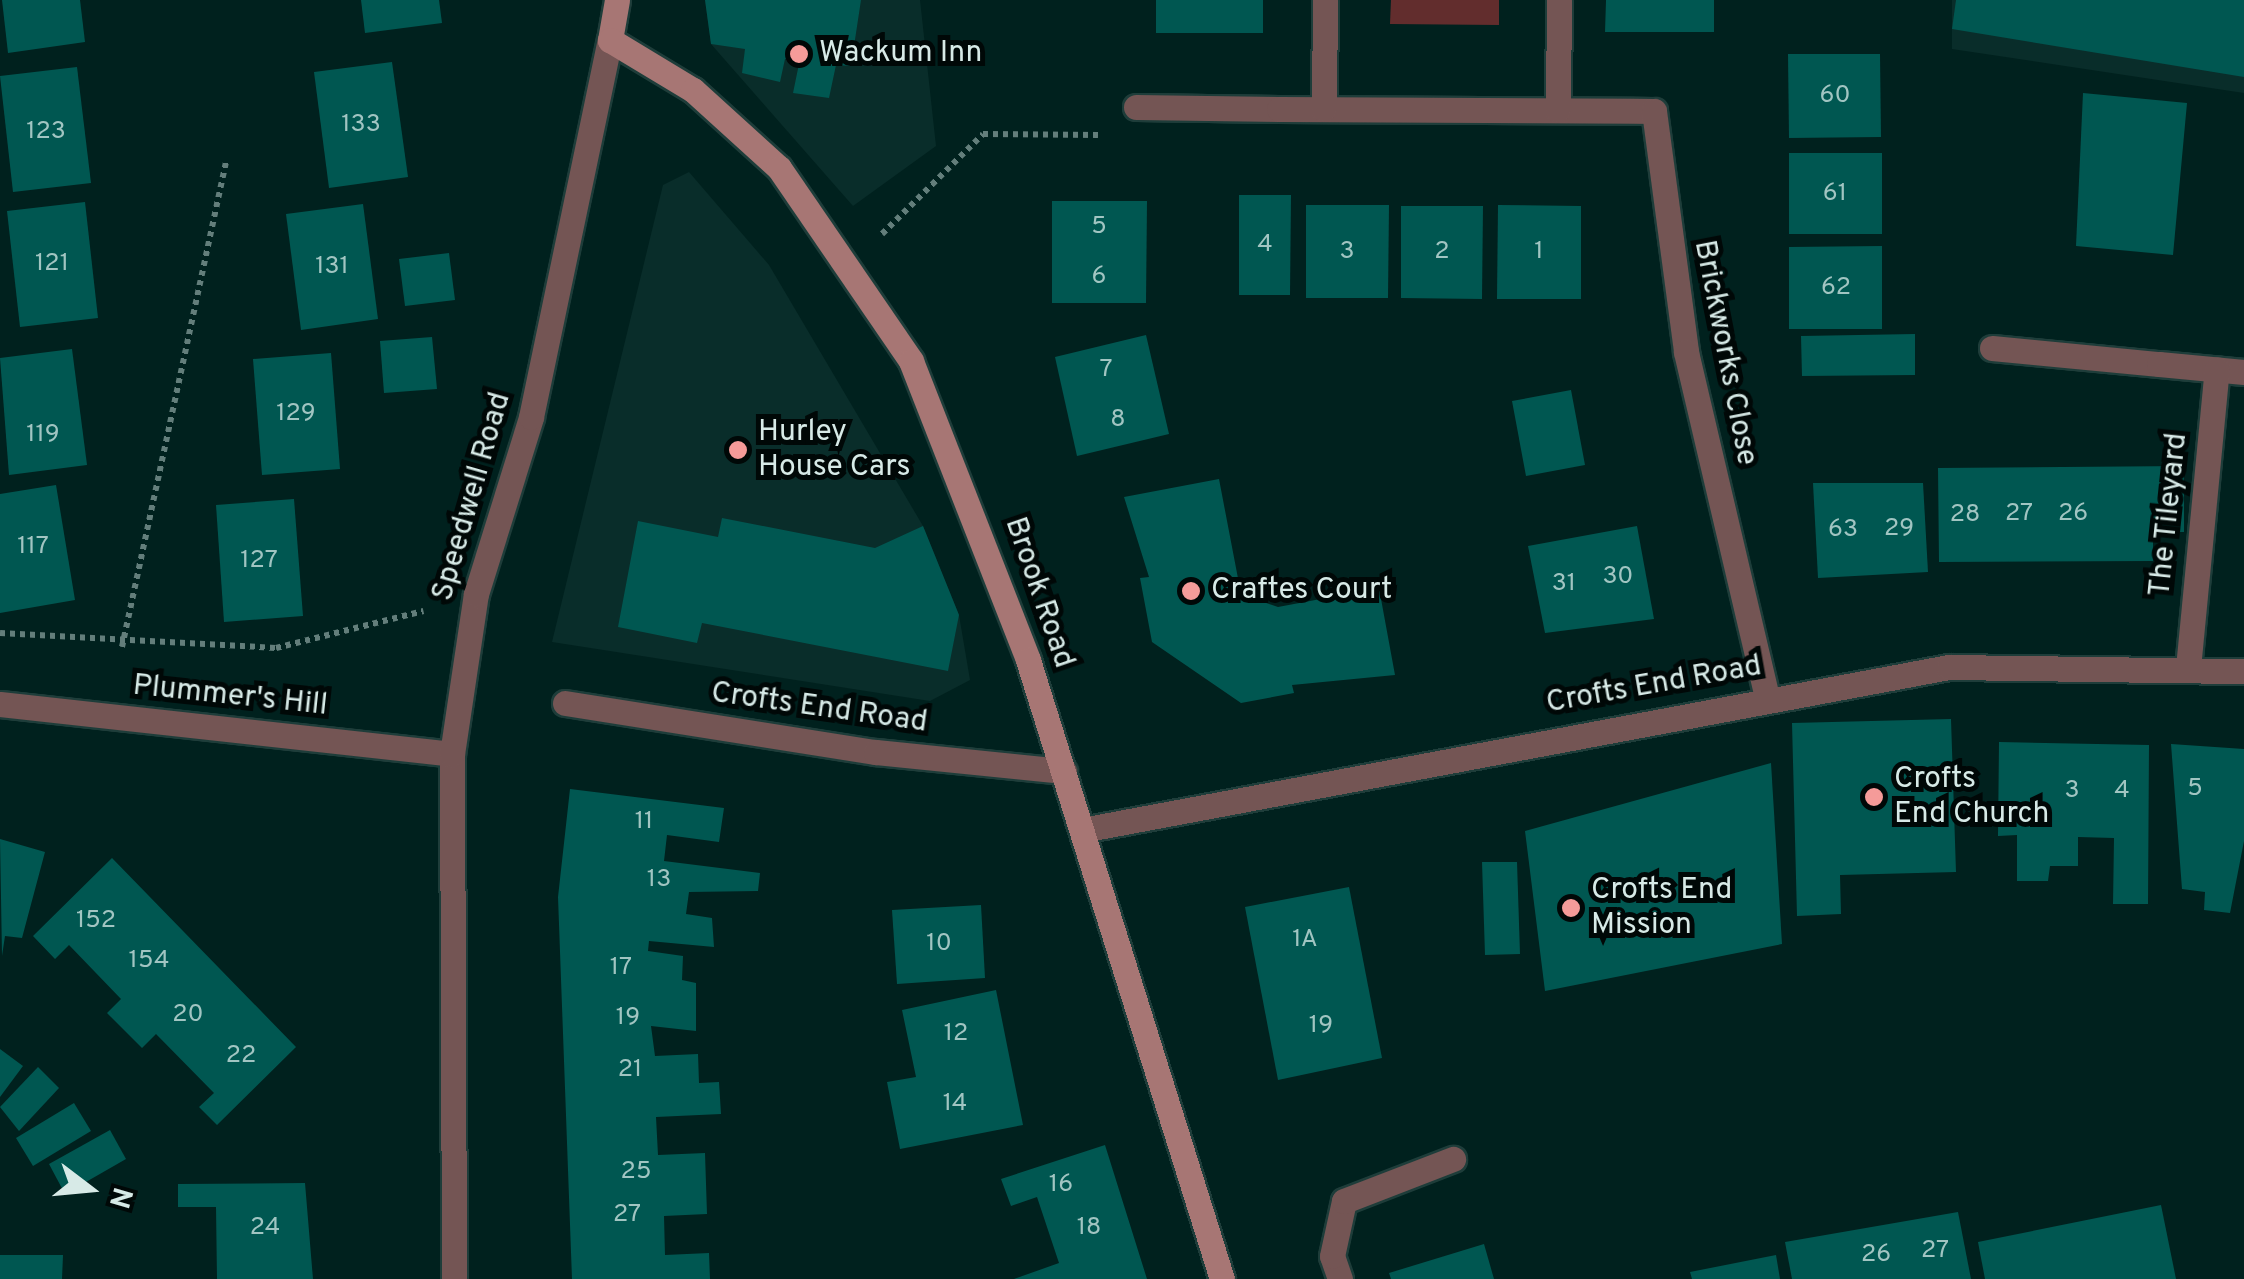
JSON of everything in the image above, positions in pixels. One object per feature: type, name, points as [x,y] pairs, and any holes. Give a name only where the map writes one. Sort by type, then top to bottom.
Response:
[{"type":"main road","points":[[610,40],[617,0]]},
{"type":"main road","name":"Brook Road","points":[[610,40],[693,90],[779,168],[852,263],[958,462],[1064,771],[1222,1279]]},
{"type":"street","points":[[1324,109],[1325,0]]},
{"type":"street","points":[[1558,110],[1559,0]]},
{"type":"street","name":"Speedwell Road","points":[[454,1279],[452,754],[476,594],[531,417],[610,40]]},
{"type":"street","name":"Brickworks Close","points":[[1136,107],[1654,111],[1686,352],[1767,698]]},
{"type":"street","points":[[1992,348],[2244,372]]},
{"type":"street","name":"The Tileyard","points":[[2188,668],[2217,369]]},
{"type":"street","name":"Crofts End Road","points":[[1082,830],[1767,698],[1949,667],[2244,671]]},
{"type":"street","name":"Crofts End Road","points":[[565,703],[876,752],[1064,771]]},
{"type":"street","name":"Plummer's Hill","points":[[0,704],[452,754]]},
{"type":"street","points":[[1340,1279],[1332,1256],[1344,1200],[1452,1159]]},
{"type":"path","points":[[852,263],[982,134],[1136,135],[1136,107]]},
{"type":"path","points":[[122,647],[226,162]]},
{"type":"path","points":[[0,634],[122,647],[276,648],[476,594]]},
{"type":"shaded area","points":[[705,0],[920,0],[936,146],[853,206],[711,44]]},
{"type":"shaded area","points":[[1391,0],[1499,0],[1499,25],[1390,24]]},
{"type":"shaded area","points":[[1952,0],[2244,0],[2244,93],[1952,49]]},
{"type":"shaded area","name":"Hurley House Cars","points":[[689,172],[769,265],[923,526],[959,615],[970,680],[930,701],[552,642],[663,185]]},
{"type":"building","points":[[2,0],[80,0],[85,42],[8,53]]},
{"type":"building","points":[[361,0],[439,0],[442,23],[365,33]]},
{"type":"building","name":"Wackum Inn","points":[[705,0],[861,0],[851,66],[836,65],[829,98],[793,93],[800,59],[785,59],[780,82],[742,73],[745,49],[711,44]]},
{"type":"building","points":[[1156,0],[1263,0],[1263,33],[1156,33]]},
{"type":"building","points":[[1606,0],[1714,0],[1714,32],[1605,32]]},
{"type":"building","points":[[1956,0],[2244,0],[2244,77],[1952,29]]},
{"type":"building","points":[[1788,54],[1880,54],[1881,137],[1789,138]]},
{"type":"building","points":[[392,62],[408,177],[329,188],[314,72]]},
{"type":"building","points":[[77,67],[91,183],[13,192],[0,76]]},
{"type":"building","points":[[2083,93],[2187,103],[2173,255],[2076,246]]},
{"type":"building","points":[[1789,153],[1882,153],[1882,234],[1789,234]]},
{"type":"building","points":[[1239,195],[1291,195],[1290,295],[1239,295]]},
{"type":"building","points":[[1052,201],[1147,201],[1146,303],[1052,303]]},
{"type":"building","points":[[85,202],[98,318],[20,327],[7,211]]},
{"type":"building","points":[[363,204],[378,319],[301,330],[286,214]]},
{"type":"building","points":[[1306,205],[1389,205],[1388,298],[1306,298]]},
{"type":"building","points":[[1498,205],[1581,206],[1581,299],[1497,299]]},
{"type":"building","points":[[1401,206],[1483,206],[1482,299],[1401,298]]},
{"type":"building","points":[[1882,246],[1882,329],[1789,329],[1789,247]]},
{"type":"building","points":[[449,253],[455,300],[405,306],[399,259]]},
{"type":"building","points":[[1915,334],[1915,375],[1802,376],[1801,336]]},
{"type":"building","points":[[1146,335],[1169,434],[1077,456],[1055,357]]},
{"type":"building","points":[[432,337],[437,389],[384,393],[380,341]]},
{"type":"building","points":[[72,349],[87,465],[9,475],[0,358]]},
{"type":"building","points":[[331,353],[340,469],[262,475],[253,359]]},
{"type":"building","points":[[1571,390],[1585,465],[1526,476],[1512,401]]},
{"type":"building","points":[[2184,466],[2184,532],[2153,532],[2153,561],[1939,562],[1938,468]]},
{"type":"building","name":"Craftes Court","points":[[1219,479],[1241,594],[1278,607],[1379,588],[1395,675],[1292,685],[1294,693],[1241,703],[1152,642],[1140,578],[1149,577],[1124,497]]},
{"type":"building","points":[[1813,483],[1923,483],[1928,572],[1818,578]]},
{"type":"building","points":[[56,485],[75,600],[0,613],[0,494]]},
{"type":"building","points":[[294,499],[303,616],[224,622],[216,505]]},
{"type":"building","points":[[722,518],[875,548],[923,526],[959,615],[948,671],[702,623],[697,643],[618,627],[638,521],[718,537]]},
{"type":"building","points":[[1637,526],[1654,619],[1545,633],[1528,546]]},
{"type":"building","name":"Crofts End Church","points":[[1951,719],[1956,872],[1840,875],[1841,914],[1797,916],[1792,723]]},
{"type":"building","points":[[1999,742],[2149,745],[2148,904],[2113,904],[2114,838],[2078,837],[2078,866],[2050,866],[2048,881],[2017,881],[2017,835],[1998,836]]},
{"type":"building","points":[[2171,744],[2244,749],[2244,841],[2230,913],[2204,910],[2205,892],[2182,889]]},
{"type":"building","points":[[1771,763],[1782,944],[1545,991],[1525,831]]},
{"type":"building","points":[[570,789],[724,808],[719,842],[667,835],[664,861],[760,873],[758,891],[689,892],[686,914],[712,918],[714,947],[649,941],[648,951],[683,956],[682,980],[696,983],[696,1031],[651,1026],[655,1056],[698,1054],[699,1083],[719,1082],[721,1114],[656,1117],[658,1155],[705,1153],[707,1214],[664,1216],[665,1255],[709,1253],[710,1279],[572,1279],[558,897]]},
{"type":"building","points":[[0,839],[45,852],[22,938],[5,936],[2,956]]},
{"type":"building","points":[[112,858],[296,1047],[217,1125],[199,1107],[214,1093],[156,1034],[142,1048],[107,1013],[121,999],[69,945],[55,959],[33,936]]},
{"type":"building","points":[[1482,862],[1517,862],[1520,954],[1485,955]]},
{"type":"building","points":[[1349,887],[1382,1058],[1278,1080],[1245,907]]},
{"type":"building","points":[[981,905],[985,978],[897,984],[892,910]]},
{"type":"building","points":[[996,990],[1023,1125],[900,1149],[887,1082],[916,1077],[902,1010]]},
{"type":"building","points":[[0,1049],[23,1066],[0,1097]]},
{"type":"building","points":[[38,1067],[59,1088],[19,1131],[0,1107]]},
{"type":"building","points":[[74,1103],[91,1131],[33,1166],[16,1138]]},
{"type":"building","points":[[110,1130],[126,1159],[65,1194],[49,1164]]},
{"type":"building","points":[[1105,1145],[1147,1279],[1014,1279],[1059,1263],[1037,1197],[1011,1206],[1001,1179]]},
{"type":"building","points":[[305,1183],[313,1279],[217,1279],[216,1207],[178,1207],[178,1184]]},
{"type":"building","points":[[2161,1205],[2176,1279],[1985,1279],[1978,1242]]},
{"type":"building","points":[[1958,1212],[1971,1279],[1792,1279],[1785,1242]]},
{"type":"building","points":[[1484,1244],[1494,1279],[1391,1279],[1389,1273]]},
{"type":"building","points":[[0,1255],[63,1255],[62,1279],[0,1279]]},
{"type":"building","points":[[1776,1255],[1780,1279],[1692,1279],[1690,1272]]},
{"type":"place","name":"Wackum Inn","points":[[799,54]]},
{"type":"place","name":"Hurley House Cars","points":[[738,450]]},
{"type":"place","name":"Craftes Court","points":[[1191,591]]},
{"type":"place","name":"Crofts End Church","points":[[1874,797]]},
{"type":"place","name":"Crofts End Mission","points":[[1571,908]]}]
